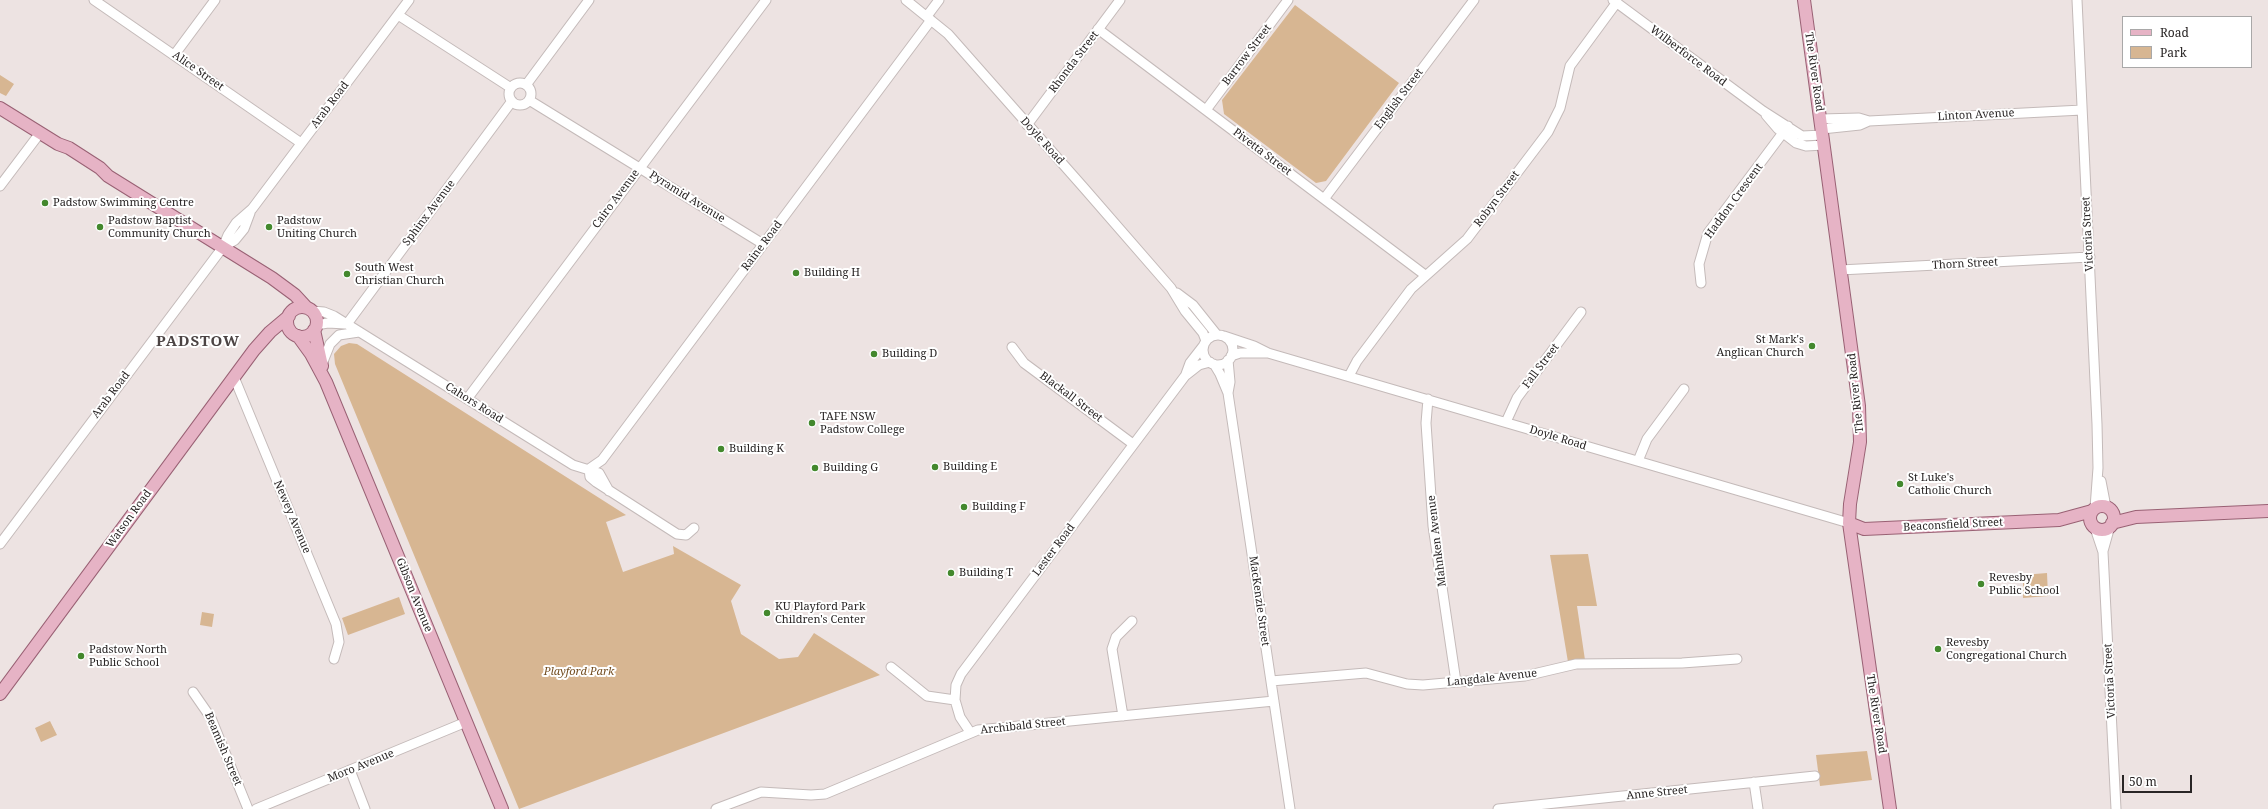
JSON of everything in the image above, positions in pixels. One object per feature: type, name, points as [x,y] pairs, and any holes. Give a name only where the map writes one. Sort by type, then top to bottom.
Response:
[{"type":"main road","name":"The River Road","points":[[1804,0],[1823,132],[1861,425],[1849,523],[1890,809]]},
{"type":"main road","points":[[0,108],[58,144],[66,153],[88,167],[108,176],[278,282],[295,295],[316,317],[315,328],[308,335],[295,334],[288,323],[290,315],[287,297],[278,282]]},
{"type":"main road","points":[[290,315],[298,308],[309,310]]},
{"type":"main road","name":"Watson Road","points":[[0,694],[259,344],[290,315]]},
{"type":"main road","name":"Gibson Avenue","points":[[315,328],[326,382]]},
{"type":"main road","name":"Watson Road","points":[[259,344],[279,333],[295,334]]},
{"type":"main road","name":"Gibson Avenue","points":[[295,334],[311,354],[326,382],[502,809]]},
{"type":"main road","name":"Beaconsfield Street","points":[[1849,523],[1864,528],[2059,520],[2105,515],[2136,517],[2268,511]]},
{"type":"main road","points":[[2094,526],[2090,518],[2105,515]]},
{"type":"main road","name":"Beaconsfield Street","points":[[2059,520],[2094,526],[2103,530],[2105,515]]},
{"type":"street","name":"Alice Street","points":[[94,0],[175,54],[301,143]]},
{"type":"street","points":[[175,54],[215,0]]},
{"type":"street","name":"Arab Road","points":[[0,544],[223,247],[228,235],[236,223],[252,209],[409,0]]},
{"type":"street","points":[[526,85],[589,0]]},
{"type":"street","name":"Cairo Avenue","points":[[466,399],[766,0]]},
{"type":"street","name":"Doyle Road","points":[[906,0],[948,34],[1171,288],[1185,311],[1203,333],[1205,343]]},
{"type":"street","name":"Raine Road","points":[[589,469],[602,460],[929,18],[939,0]]},
{"type":"street","name":"Rhonda Street","points":[[1027,124],[1120,0]]},
{"type":"street","name":"Barrow Street","points":[[1206,110],[1288,0]]},
{"type":"street","name":"English Street","points":[[1324,199],[1474,0]]},
{"type":"street","name":"Victoria Street","points":[[2077,0],[2090,257],[2098,468],[2105,515],[2103,552],[2116,809]]},
{"type":"street","name":"Wilberforce Road","points":[[1617,1],[1763,111],[1801,145],[1823,132]]},
{"type":"street","name":"Robyn Street","points":[[1349,376],[1357,361],[1406,295],[1425,275],[1466,239],[1548,132],[1560,108],[1570,66],[1617,1]]},
{"type":"street","points":[[398,15],[511,88]]},
{"type":"street","name":"Pivetta Street","points":[[1098,29],[1425,275]]},
{"type":"street","points":[[516,84],[526,85],[530,90],[529,100],[523,104],[512,101],[509,95],[511,88],[516,84]]},
{"type":"street","name":"Pyramid Avenue","points":[[529,100],[763,244]]},
{"type":"street","name":"Sphinx Avenue","points":[[347,324],[512,101]]},
{"type":"street","name":"Linton Avenue","points":[[1823,132],[1860,125],[1869,121],[2082,110]]},
{"type":"street","name":"Haddon Crescent","points":[[1701,283],[1699,264],[1708,233],[1786,130]]},
{"type":"street","points":[[0,186],[40,133]]},
{"type":"street","name":"Thorn Street","points":[[1840,270],[2090,257]]},
{"type":"street","name":"Doyle Road","points":[[1171,288],[1193,305],[1221,336],[1254,346],[1268,353],[1849,523]]},
{"type":"street","name":"Cahors Road","points":[[309,310],[329,314],[347,324],[573,465],[579,468],[589,469]]},
{"type":"street","name":"Fall Street","points":[[1506,422],[1517,398],[1581,312]]},
{"type":"street","name":"Cahors Road","points":[[315,328],[328,323],[347,324]]},
{"type":"street","points":[[322,364],[330,344],[339,335],[360,332]]},
{"type":"street","points":[[1221,336],[1232,345],[1230,358],[1222,364],[1212,363],[1204,354],[1205,343],[1221,336]]},
{"type":"street","name":"Lester Road","points":[[1185,376],[1190,363],[1205,343]]},
{"type":"street","name":"Blackall Street","points":[[1012,346],[1024,363],[1133,444]]},
{"type":"street","name":"Doyle Road","points":[[1230,358],[1240,353],[1268,353]]},
{"type":"street","name":"MacKenzie Street","points":[[1228,393],[1230,382],[1230,358]]},
{"type":"street","name":"Lester Road","points":[[970,732],[960,717],[955,700],[956,685],[965,669],[1185,376],[1199,365],[1212,363]]},
{"type":"street","name":"MacKenzie Street","points":[[1212,363],[1220,374],[1228,393],[1290,809]]},
{"type":"street","name":"Newey Avenue","points":[[234,377],[336,624],[339,642],[334,659]]},
{"type":"street","points":[[1638,461],[1647,439],[1684,389]]},
{"type":"street","name":"Mahnken Avenue","points":[[1428,399],[1426,423],[1434,526],[1456,682]]},
{"type":"street","points":[[589,469],[590,477],[609,491],[677,534],[686,535],[694,528]]},
{"type":"street","name":"Victoria Street","points":[[2094,526],[2103,552]]},
{"type":"street","points":[[1123,716],[1112,649],[1116,637],[1132,621]]},
{"type":"street","name":"Langdale Avenue","points":[[1271,681],[1366,673],[1415,685],[1525,676],[1576,664],[1682,663],[1737,659]]},
{"type":"street","points":[[891,667],[927,696],[955,700]]},
{"type":"street","name":"Beamish Street","points":[[193,692],[211,718],[248,809]]},
{"type":"street","name":"Archibald Street","points":[[716,809],[761,792],[811,796],[825,794],[970,732],[1274,701]]},
{"type":"street","name":"Moro Avenue","points":[[256,809],[466,722]]},
{"type":"street","points":[[350,770],[365,809]]},
{"type":"street","name":"Anne Street","points":[[1498,809],[1815,776]]},
{"type":"street","points":[[1754,782],[1758,809]]},
{"type":"green space","points":[[1295,5],[1399,83],[1326,181],[1316,183],[1224,114],[1222,100]]},
{"type":"green space","points":[[0,75],[14,84],[6,96],[0,93]]},
{"type":"green space","name":"Playford Park","points":[[349,343],[357,344],[626,515],[606,522],[623,572],[674,554],[673,546],[741,585],[731,601],[741,634],[779,659],[798,657],[814,633],[880,675],[519,809],[335,364],[334,354],[341,346]]},
{"type":"green space","points":[[1588,554],[1597,606],[1577,606],[1585,660],[1568,662],[1550,555]]},
{"type":"green space","points":[[2047,573],[2048,596],[2023,598],[2023,575]]},
{"type":"green space","points":[[399,597],[405,614],[348,635],[342,618]]},
{"type":"green space","points":[[202,612],[214,614],[212,627],[200,625]]},
{"type":"green space","points":[[50,721],[57,735],[41,742],[35,728]]},
{"type":"green space","points":[[1867,751],[1872,780],[1820,786],[1816,755]]},
{"type":"place","name":"Padstow Swimming Centre","points":[[45,203]]},
{"type":"place","name":"Padstow Baptist Community Church","points":[[100,227]]},
{"type":"place","name":"Padstow Uniting Church","points":[[269,227]]},
{"type":"place","name":"Building H","points":[[796,273]]},
{"type":"place","name":"South West Christian Church","points":[[347,274]]},
{"type":"place","name":"St Mark's Anglican Church","points":[[1812,346]]},
{"type":"place","name":"Building D","points":[[874,354]]},
{"type":"place","name":"TAFE NSW Padstow College","points":[[812,423]]},
{"type":"place","name":"Building K","points":[[721,449]]},
{"type":"place","name":"Building E","points":[[935,467]]},
{"type":"place","name":"Building G","points":[[815,468]]},
{"type":"place","name":"St Luke's Catholic Church","points":[[1900,484]]},
{"type":"place","name":"Building F","points":[[964,507]]},
{"type":"place","name":"Building T","points":[[951,573]]},
{"type":"place","name":"Revesby Public School","points":[[1981,584]]},
{"type":"place","name":"KU Playford Park Children's Center","points":[[767,613]]},
{"type":"place","name":"Revesby Congregational Church","points":[[1938,649]]},
{"type":"place","name":"Padstow North Public School","points":[[81,656]]},
{"type":"district","name":"PADSTOW","points":[[198,342]]}]
